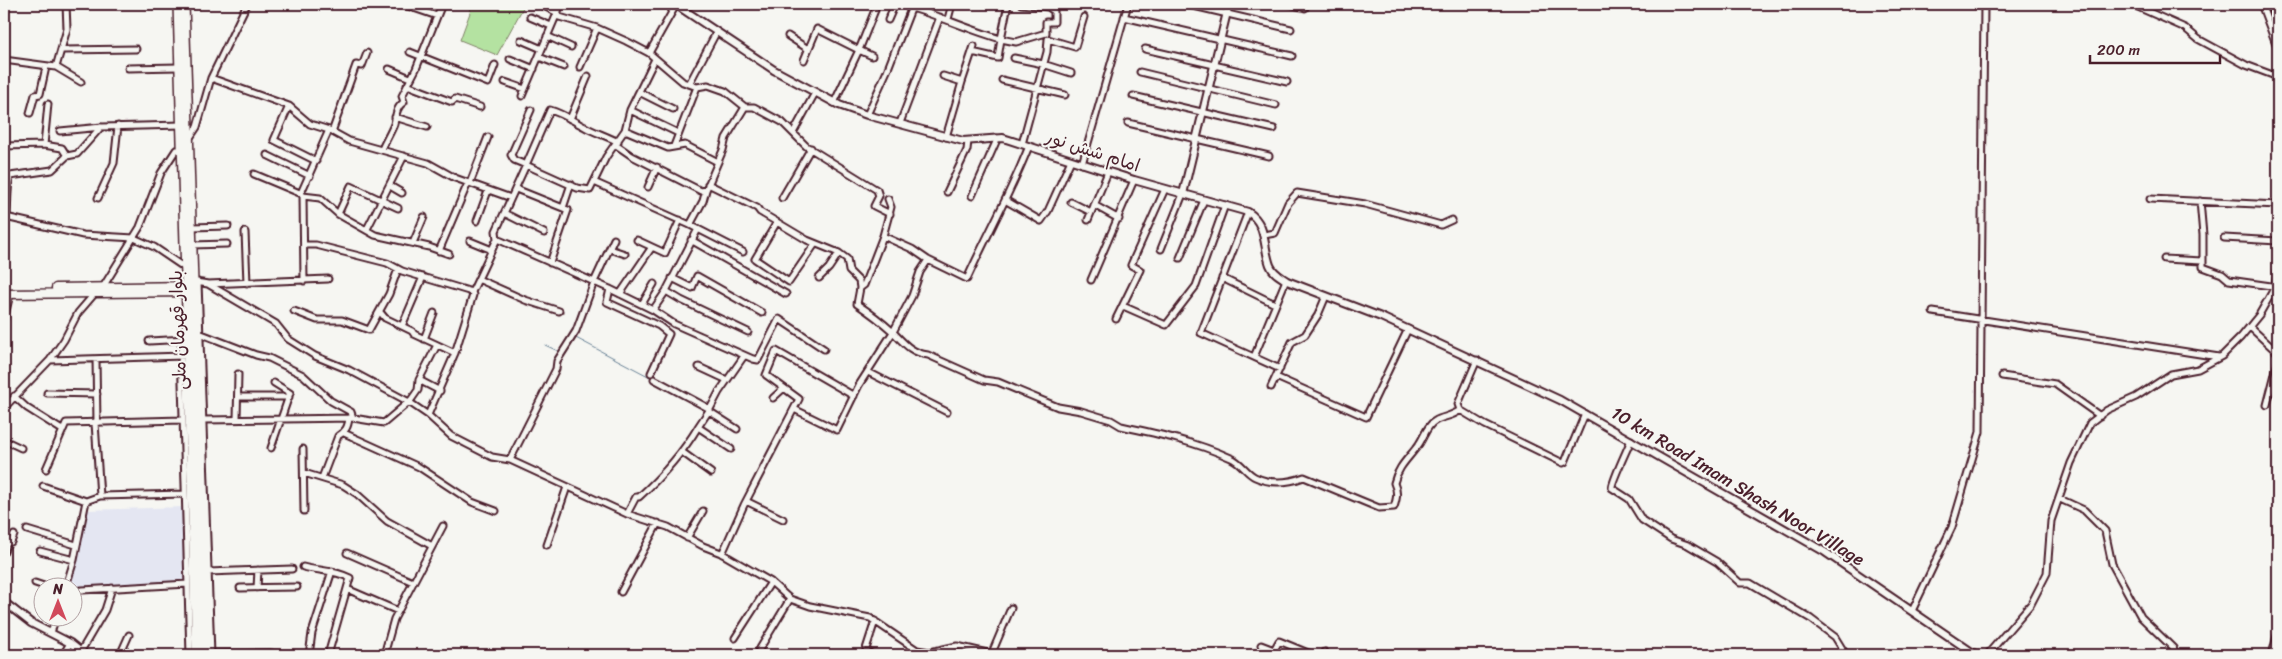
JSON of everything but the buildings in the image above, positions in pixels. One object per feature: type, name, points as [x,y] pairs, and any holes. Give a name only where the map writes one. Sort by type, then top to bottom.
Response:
[{"type":"highway","name":"بلوار قهرمان ملی","points":[[178,4],[179,67],[188,139],[192,245],[187,339],[209,655]]},
{"type":"highway","name":"بلوار قهرمان ملی","points":[[184,4],[185,125],[182,150],[185,268],[191,287],[197,333],[188,356],[197,655]]},
{"type":"main road","points":[[6,293],[191,287]]},
{"type":"street","points":[[56,67],[67,29],[66,4]]},
{"type":"street","points":[[188,139],[197,127],[212,78],[248,4]]},
{"type":"street","points":[[402,4],[437,16]]},
{"type":"street","points":[[382,149],[390,128],[394,126],[400,104],[404,102],[402,96],[442,4]]},
{"type":"street","points":[[539,4],[557,15],[597,28],[649,54],[683,82],[697,87],[708,86],[725,91],[745,107],[754,107],[782,122],[811,148],[877,190],[879,196],[874,206],[890,214]]},
{"type":"street","points":[[522,96],[562,4]]},
{"type":"street","points":[[649,54],[676,4]]},
{"type":"street","name":"امام شش نور","points":[[676,4],[716,32],[815,93],[834,103],[866,115],[946,137],[968,141],[1003,138],[1134,180],[1248,212]]},
{"type":"street","points":[[888,20],[897,4],[913,6],[948,19],[965,28],[1016,42],[1046,32],[1046,22],[1054,22],[1054,11],[1048,7],[1021,4]]},
{"type":"street","points":[[948,19],[952,4]]},
{"type":"street","points":[[946,137],[973,49],[998,58],[1008,4]]},
{"type":"street","points":[[1082,164],[1128,4]]},
{"type":"street","points":[[1185,4],[1291,29]]},
{"type":"street","points":[[1161,249],[1183,194],[1198,139],[1229,4]]},
{"type":"street","points":[[1289,4],[1305,8]]},
{"type":"street","points":[[1912,612],[1952,527],[1980,432],[1984,4]]},
{"type":"street","points":[[2131,4],[2185,28],[2198,39],[2246,65],[2278,77]]},
{"type":"street","points":[[2261,4],[2278,49]]},
{"type":"street","points":[[2270,4],[2278,24]]},
{"type":"street","points":[[866,115],[887,71],[913,6]]},
{"type":"street","points":[[834,103],[859,50],[874,10]]},
{"type":"street","points":[[530,17],[551,26]]},
{"type":"street","points":[[900,123],[940,17]]},
{"type":"street","points":[[883,236],[912,249],[928,260],[967,279],[1016,179],[1048,40],[1075,47],[1084,17]]},
{"type":"street","points":[[1124,17],[1292,56]]},
{"type":"street","points":[[580,67],[597,28]]},
{"type":"street","points":[[804,60],[817,28],[872,56]]},
{"type":"street","points":[[689,84],[716,32]]},
{"type":"street","points":[[547,36],[572,47]]},
{"type":"street","points":[[788,36],[808,49]]},
{"type":"street","points":[[521,40],[542,49]]},
{"type":"street","points":[[62,50],[136,48]]},
{"type":"street","points":[[1145,49],[1287,82]]},
{"type":"street","points":[[410,52],[488,83],[495,65]]},
{"type":"street","points":[[304,281],[302,195],[356,65],[362,66],[367,53]]},
{"type":"street","points":[[539,57],[564,67]]},
{"type":"street","points":[[1014,58],[1071,72]]},
{"type":"street","points":[[510,59],[534,69]]},
{"type":"street","points":[[531,110],[511,155],[514,160],[590,190],[606,157],[617,144],[625,130],[630,110],[655,59]]},
{"type":"street","points":[[4,68],[5,61],[56,67],[81,82]]},
{"type":"street","points":[[30,113],[36,95],[40,94],[46,67]]},
{"type":"street","points":[[128,68],[179,67]]},
{"type":"street","points":[[389,69],[410,78]]},
{"type":"street","points":[[1140,72],[1276,105]]},
{"type":"street","points":[[570,119],[588,76]]},
{"type":"street","points":[[943,76],[962,82]]},
{"type":"street","points":[[212,78],[289,106],[310,124],[348,140],[428,163],[455,178],[511,198]]},
{"type":"street","points":[[1002,80],[1065,95]]},
{"type":"street","points":[[505,82],[525,89]]},
{"type":"street","points":[[407,85],[452,102],[455,99],[480,107]]},
{"type":"street","points":[[674,146],[697,87]]},
{"type":"street","points":[[639,92],[673,109]]},
{"type":"street","points":[[793,132],[815,93]]},
{"type":"street","points":[[1134,96],[1274,129]]},
{"type":"street","points":[[44,145],[48,104]]},
{"type":"street","points":[[289,106],[274,140],[316,161]]},
{"type":"street","points":[[690,224],[703,201],[726,138],[745,107]]},
{"type":"street","points":[[428,416],[455,353],[473,295],[472,292],[497,239],[496,232],[550,110],[568,116],[570,119],[701,190],[707,187],[757,208],[760,212],[816,244],[839,253],[847,259],[849,271],[859,281],[860,288],[857,304],[893,332],[908,348],[984,380],[998,382],[1058,407],[1081,411],[1111,420],[1121,426],[1206,447],[1234,459],[1254,477],[1274,482],[1290,482],[1304,477],[1380,508],[1394,506],[1397,490],[1394,483],[1404,460],[1419,444],[1428,427],[1434,421],[1452,416],[1460,410]]},
{"type":"street","points":[[630,110],[678,133]]},
{"type":"street","points":[[395,117],[427,127]]},
{"type":"street","points":[[1128,123],[1269,156]]},
{"type":"street","points":[[60,131],[102,126],[185,125]]},
{"type":"street","points":[[102,126],[78,154],[67,156],[52,170],[10,176],[6,197],[6,216],[83,234],[134,238],[154,247],[185,268]]},
{"type":"street","points":[[98,198],[114,162],[118,126]]},
{"type":"street","points":[[625,130],[668,148],[685,146],[718,162]]},
{"type":"street","points":[[439,251],[488,137]]},
{"type":"street","points":[[972,196],[996,142],[996,138]]},
{"type":"street","points":[[947,192],[968,150],[968,141]]},
{"type":"street","points":[[4,146],[44,145],[62,148],[67,156]]},
{"type":"street","points":[[782,198],[811,148]]},
{"type":"street","points":[[4,408],[50,360],[64,340],[78,313],[105,280],[134,238],[161,173],[176,150],[182,150]]},
{"type":"street","points":[[267,155],[310,176]]},
{"type":"street","points":[[367,229],[404,156]]},
{"type":"street","points":[[1005,200],[1041,221],[1048,211],[1071,160]]},
{"type":"street","points":[[648,187],[657,167]]},
{"type":"street","points":[[1088,220],[1108,172]]},
{"type":"street","points":[[254,174],[302,195],[320,198],[338,214],[375,235],[413,243],[449,254]]},
{"type":"street","points":[[1091,280],[1134,180]]},
{"type":"street","points":[[594,182],[690,224],[743,252]]},
{"type":"street","points":[[563,208],[572,184]]},
{"type":"street","points":[[338,214],[351,186],[398,208]]},
{"type":"street","points":[[390,186],[402,193]]},
{"type":"street","points":[[516,189],[568,210],[550,263]]},
{"type":"street","points":[[1116,319],[1140,270],[1131,265],[1165,189]]},
{"type":"street","points":[[477,221],[488,191]]},
{"type":"street","points":[[1264,235],[1275,233],[1288,203],[1297,193],[1364,204],[1441,225],[1452,220]]},
{"type":"street","points":[[860,288],[864,285],[890,214],[891,207],[888,199]]},
{"type":"street","points":[[2150,199],[2278,206]]},
{"type":"street","points":[[1180,258],[1204,200]]},
{"type":"street","points":[[2200,201],[2203,267],[2222,274],[2229,280],[2277,287]]},
{"type":"street","points":[[1071,202],[1091,212]]},
{"type":"street","points":[[1094,205],[1118,219]]},
{"type":"street","points":[[1123,306],[1166,325],[1196,286],[1225,205]]},
{"type":"street","points":[[1280,369],[1201,332],[1248,212],[1259,223],[1264,235],[1270,265],[1276,274],[1286,280],[1408,330],[1475,360],[1458,404],[1460,410],[1485,425],[1563,463],[1585,414]]},
{"type":"street","points":[[504,213],[544,233]]},
{"type":"street","points":[[413,243],[424,217]]},
{"type":"street","points":[[637,240],[665,253],[680,220]]},
{"type":"street","points":[[778,222],[755,259],[789,282],[816,244]]},
{"type":"street","points":[[191,227],[228,226]]},
{"type":"street","points":[[653,310],[666,291],[698,229]]},
{"type":"street","points":[[246,232],[247,283]]},
{"type":"street","points":[[2224,238],[2278,241]]},
{"type":"street","points":[[497,239],[517,246],[550,263],[642,304],[674,324],[744,356],[758,360],[779,319],[824,349]]},
{"type":"street","points":[[510,460],[556,369],[557,361],[576,332],[594,282],[614,239]]},
{"type":"street","points":[[691,240],[786,294]]},
{"type":"street","points":[[470,241],[492,250]]},
{"type":"street","points":[[192,245],[227,244]]},
{"type":"street","points":[[304,245],[316,245],[342,251],[472,292]]},
{"type":"street","points":[[620,294],[652,247]]},
{"type":"street","points":[[610,249],[625,254]]},
{"type":"street","points":[[819,278],[829,268],[839,253]]},
{"type":"street","points":[[2164,258],[2202,261]]},
{"type":"street","points":[[794,409],[837,430],[854,396],[893,332],[912,296],[920,272],[928,260]]},
{"type":"street","points":[[1987,655],[2031,604],[2047,574],[2051,521],[2071,463],[2090,423],[2107,410],[2136,397],[2171,374],[2198,369],[2219,357],[2250,327],[2277,287],[2278,265]]},
{"type":"street","points":[[294,311],[317,320],[342,320],[369,330],[389,294],[398,269]]},
{"type":"street","points":[[672,278],[692,288],[697,276],[762,313]]},
{"type":"street","points":[[402,326],[423,277]]},
{"type":"street","points":[[1222,278],[1275,304]]},
{"type":"street","points":[[191,287],[208,284],[328,279]]},
{"type":"street","points":[[478,279],[525,300],[559,311]]},
{"type":"street","points":[[1254,357],[1286,280]]},
{"type":"street","points":[[208,284],[276,324],[288,339],[315,356],[349,370],[409,402],[451,436],[492,457],[510,460],[627,514],[668,527],[722,554],[770,582],[790,599],[810,606],[870,618],[917,650],[930,652],[964,646],[990,654],[1011,608]]},
{"type":"street","points":[[642,304],[654,284]]},
{"type":"street","points":[[610,289],[607,302],[659,326],[670,334],[653,376],[737,429]]},
{"type":"street","points":[[666,291],[748,332]]},
{"type":"street","points":[[4,320],[6,293]]},
{"type":"street","points":[[1271,387],[1292,342],[1305,335],[1318,315],[1326,296]]},
{"type":"street","points":[[380,312],[385,318],[455,353]]},
{"type":"street","points":[[1934,312],[2219,357]]},
{"type":"street","points":[[424,339],[434,313]]},
{"type":"street","points":[[2250,327],[2278,353]]},
{"type":"street","points":[[1276,377],[1366,417],[1408,330]]},
{"type":"street","points":[[285,655],[270,653],[209,655],[203,420],[197,333],[238,347],[256,356],[269,358],[303,375],[331,401],[351,412],[348,426],[344,433],[338,436],[322,478]]},
{"type":"street","points":[[149,341],[187,339]]},
{"type":"street","points":[[203,420],[351,418],[384,423],[404,404],[409,402],[418,390],[419,380],[437,345]]},
{"type":"street","points":[[722,554],[746,501],[794,409],[798,397],[766,375],[776,351],[854,396]]},
{"type":"street","points":[[50,360],[188,356],[183,420],[190,655]]},
{"type":"street","points":[[627,514],[636,497],[639,497],[664,473],[682,452],[744,356]]},
{"type":"street","points":[[96,359],[96,423],[100,496]]},
{"type":"street","name":"10 km Road Imam Shash Noor Village","points":[[1475,360],[1560,400],[1825,552],[1976,655]]},
{"type":"street","points":[[2267,404],[2278,362]]},
{"type":"street","points":[[698,366],[727,380]]},
{"type":"street","points":[[868,372],[947,412]]},
{"type":"street","points":[[237,419],[238,374]]},
{"type":"street","points":[[2002,376],[2055,384],[2100,416]]},
{"type":"street","points":[[419,380],[440,391]]},
{"type":"street","points":[[271,448],[289,397],[289,391],[274,383]]},
{"type":"street","points":[[773,398],[784,388]]},
{"type":"street","points":[[47,393],[97,394]]},
{"type":"street","points":[[14,396],[27,408],[62,430]]},
{"type":"street","points":[[238,397],[289,397]]},
{"type":"street","points":[[46,469],[66,423],[183,420]]},
{"type":"street","points":[[698,427],[731,449]]},
{"type":"street","points":[[344,433],[419,467],[472,502],[496,511]]},
{"type":"street","points":[[4,440],[21,448]]},
{"type":"street","points":[[1631,440],[1624,460],[1611,483],[1612,488],[1629,499],[1642,520],[1671,539],[1688,545],[1717,562],[1740,583],[1750,583],[1811,619],[1835,637],[1846,655]]},
{"type":"street","points":[[302,449],[304,511]]},
{"type":"street","points":[[682,452],[711,472]]},
{"type":"street","points":[[304,473],[343,485],[357,494],[387,521],[432,546]]},
{"type":"street","points":[[43,486],[86,500],[100,496],[185,494]]},
{"type":"street","points":[[547,545],[567,487]]},
{"type":"street","points":[[2060,499],[2084,510],[2105,531],[2112,564],[2141,617],[2173,648],[2177,655]]},
{"type":"street","points":[[69,576],[86,500]]},
{"type":"street","points":[[746,501],[783,519]]},
{"type":"street","points":[[687,538],[703,511]]},
{"type":"street","points":[[621,592],[658,523]]},
{"type":"street","points":[[384,655],[398,611],[443,526]]},
{"type":"street","points":[[27,530],[76,545]]},
{"type":"street","points":[[4,552],[7,543],[11,542],[14,535]]},
{"type":"street","points":[[40,552],[74,560]]},
{"type":"street","points":[[347,553],[413,582]]},
{"type":"street","points":[[303,567],[332,571],[350,578],[328,655]]},
{"type":"street","points":[[208,572],[292,569]]},
{"type":"street","points":[[257,588],[258,570]]},
{"type":"street","points":[[309,655],[312,633],[332,571]]},
{"type":"street","points":[[735,638],[770,582]]},
{"type":"street","points":[[82,590],[188,584]]},
{"type":"street","points":[[240,588],[297,587]]},
{"type":"street","points":[[4,602],[31,623],[70,643],[83,653],[105,610],[112,588]]},
{"type":"street","points":[[347,589],[398,611]]},
{"type":"street","points":[[759,650],[790,599]]},
{"type":"street","points":[[871,655],[866,649],[876,621]]},
{"type":"street","points":[[51,633],[53,626]]},
{"type":"street","points":[[2272,655],[2278,632]]},
{"type":"street","points":[[120,655],[129,635]]},
{"type":"street","points":[[1261,645],[1274,650],[1279,641],[1313,655]]},
{"type":"street","points":[[63,655],[70,643]]},
{"type":"street","points":[[946,655],[949,648]]},
{"type":"shaded area","points":[[184,507],[185,582],[82,588],[82,576],[70,576],[86,510]]},
{"type":"green space","points":[[464,4],[525,4],[497,55],[460,40],[471,10]]},
{"type":"waterway","points":[[2266,4],[2278,35]]},
{"type":"waterway","points":[[574,337],[652,378]]},
{"type":"waterway","points":[[545,345],[560,352]]},
{"type":"waterway","points":[[2275,655],[2278,642]]}]
